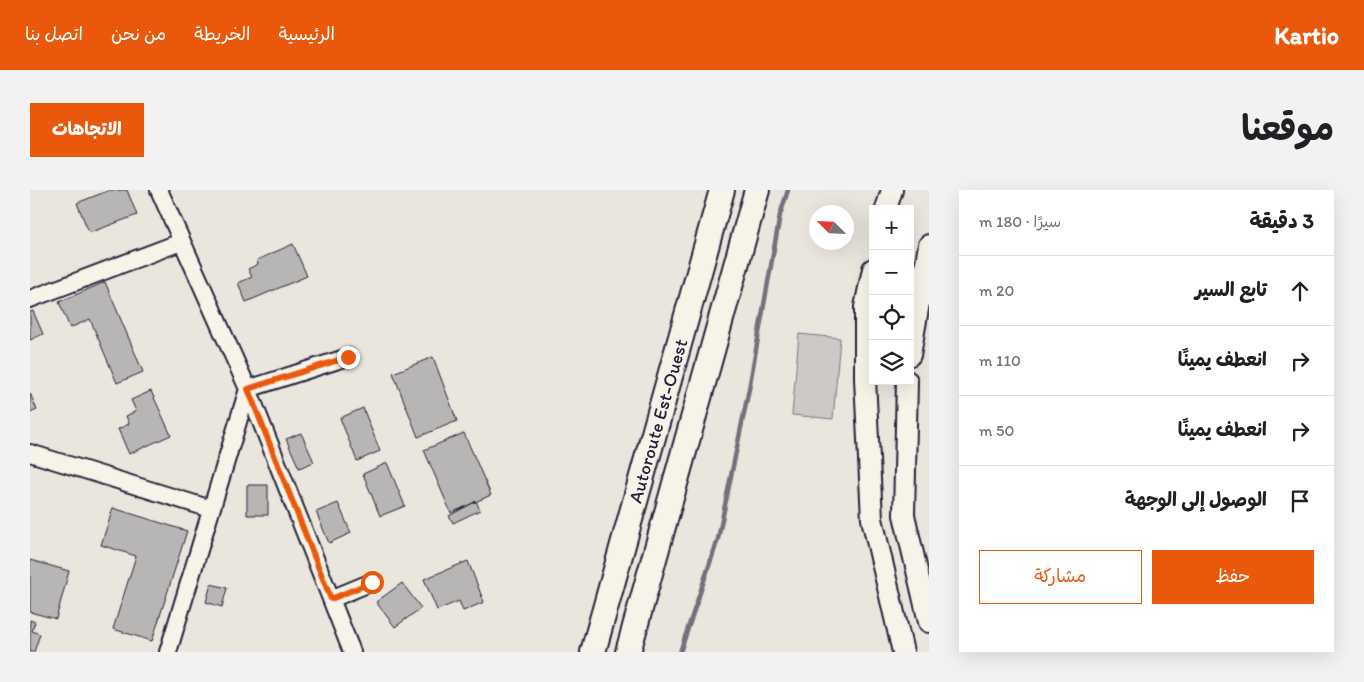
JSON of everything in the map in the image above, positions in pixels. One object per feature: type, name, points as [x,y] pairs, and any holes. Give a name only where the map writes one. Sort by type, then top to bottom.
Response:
[{"type":"highway","name":"Autoroute Est-Ouest","points":[[594,652],[722,190]]},
{"type":"highway","name":"Autoroute Est-Ouest","points":[[628,652],[757,190]]},
{"type":"main road","points":[[887,205],[892,190]]},
{"type":"main road","points":[[913,340],[929,245]]},
{"type":"main road","points":[[869,288],[865,307],[865,361],[872,519],[903,652]]},
{"type":"main road","points":[[906,385],[904,515],[929,622]]},
{"type":"street","points":[[159,190],[248,389],[352,652]]},
{"type":"street","points":[[30,299],[181,242]]},
{"type":"street","points":[[248,389],[348,357]]},
{"type":"street","points":[[168,652],[248,389]]},
{"type":"street","points":[[30,453],[212,509]]},
{"type":"street","points":[[331,599],[372,582]]},
{"type":"shaded area","points":[[799,334],[840,338],[833,419],[792,415]]},
{"type":"building","points":[[110,190],[127,190],[137,215],[89,233],[77,203]]},
{"type":"building","points":[[293,244],[307,276],[246,302],[238,283],[252,277],[248,269],[258,264],[257,260]]},
{"type":"building","points":[[105,282],[143,372],[117,383],[90,319],[70,328],[59,302]]},
{"type":"building","points":[[33,311],[43,334],[30,340],[30,312]]},
{"type":"building","points":[[433,357],[457,421],[418,437],[393,373]]},
{"type":"building","points":[[151,391],[171,435],[129,454],[118,429],[129,424],[126,416],[136,411],[131,400]]},
{"type":"building","points":[[30,393],[37,410],[30,413]]},
{"type":"building","points":[[363,408],[380,451],[357,461],[340,418]]},
{"type":"building","points":[[301,433],[314,462],[299,468],[286,439]]},
{"type":"building","points":[[464,433],[491,495],[451,513],[424,450]]},
{"type":"building","points":[[387,463],[405,506],[380,516],[363,474]]},
{"type":"building","points":[[247,485],[268,485],[268,515],[247,515]]},
{"type":"building","points":[[476,501],[480,510],[453,523],[449,516]]},
{"type":"building","points":[[338,503],[351,533],[329,543],[316,512]]},
{"type":"building","points":[[113,508],[187,531],[152,641],[113,629],[136,556],[101,545]]},
{"type":"building","points":[[30,560],[69,571],[56,619],[30,612]]},
{"type":"building","points":[[468,561],[484,602],[463,611],[459,601],[437,610],[424,579]]},
{"type":"building","points":[[402,583],[421,608],[395,627],[376,602]]},
{"type":"building","points":[[211,584],[227,588],[222,607],[206,602]]},
{"type":"building","points":[[30,620],[35,622],[32,631],[40,634],[34,652],[30,652]]},
{"type":"waterway","points":[[680,652],[718,539],[749,389],[780,215],[788,190]]},
{"type":"route","points":[[348,357],[248,389],[331,599],[372,582]]}]
